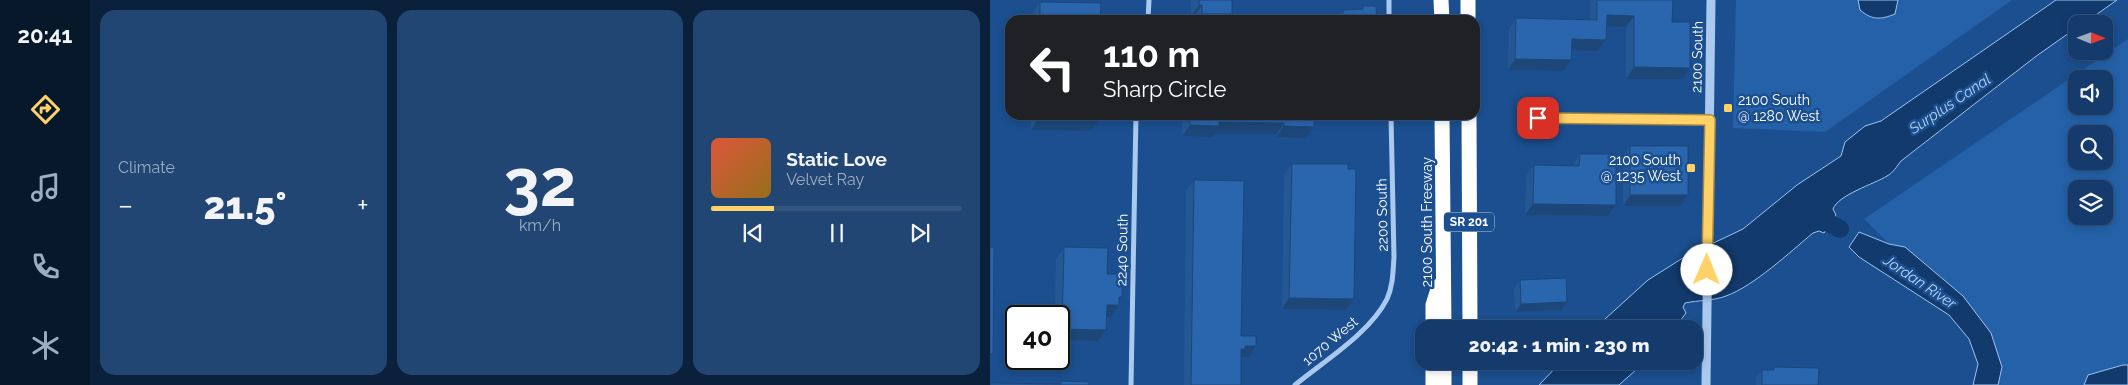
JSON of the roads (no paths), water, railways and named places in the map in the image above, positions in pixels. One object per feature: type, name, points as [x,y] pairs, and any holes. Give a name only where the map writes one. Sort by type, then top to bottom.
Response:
[{"type":"highway","points":[[1441,0],[1442,15]]},
{"type":"highway","points":[[1468,0],[1468,15]]},
{"type":"highway","name":"2100 South Freeway","points":[[1442,120],[1444,320]]},
{"type":"highway","name":"SR 201","points":[[1468,120],[1470,320]]},
{"type":"highway","points":[[1433,320],[1433,305],[1444,274]]},
{"type":"highway","points":[[1433,370],[1433,385]]},
{"type":"highway","points":[[1444,370],[1444,385]]},
{"type":"highway","points":[[1470,370],[1470,385]]},
{"type":"street","points":[[1148,15],[1149,0]]},
{"type":"street","points":[[1388,0],[1389,15]]},
{"type":"street","name":"2100 South","points":[[1706,385],[1711,0]]},
{"type":"street","points":[[1538,118],[1710,120]]},
{"type":"street","name":"2240 South","points":[[1131,385],[1136,120]]},
{"type":"street","name":"2200 South","points":[[1379,312],[1387,297],[1393,271],[1391,120]]},
{"type":"street","name":"1070 West","points":[[1295,385],[1358,334],[1379,312]]},
{"type":"water","points":[[1858,0],[1898,0],[1895,14],[1876,18],[1868,16],[1860,10]]},
{"type":"water","name":"Surplus Canal","points":[[2056,0],[2117,0],[2096,15],[2068,15],[2068,34],[1901,161],[1889,175],[1842,199],[1833,209],[1836,215],[1824,233],[1819,231],[1813,233],[1748,285],[1721,298],[1685,303],[1683,307],[1686,313],[1681,320],[1604,320],[1648,280],[1686,256],[1743,229],[1797,185],[1841,156],[1845,142],[1865,126],[1881,121]]},
{"type":"water","points":[[1859,232],[1889,244],[1905,247],[1963,296],[1991,333],[2002,367],[1998,385],[1973,385],[1978,364],[1969,339],[1949,315],[1859,257],[1849,247]]},
{"type":"water","points":[[2128,365],[2128,385],[2084,385],[2088,375]]},
{"type":"water","points":[[1553,370],[1636,370],[1619,385],[1539,385]]},
{"type":"waterway","name":"Jordan River","points":[[1810,213],[1840,229]]},
{"type":"place","name":"2100 South @ 1280 West","points":[[1728,108]]},
{"type":"place","name":"2100 South @ 1235 West","points":[[1691,168]]}]
